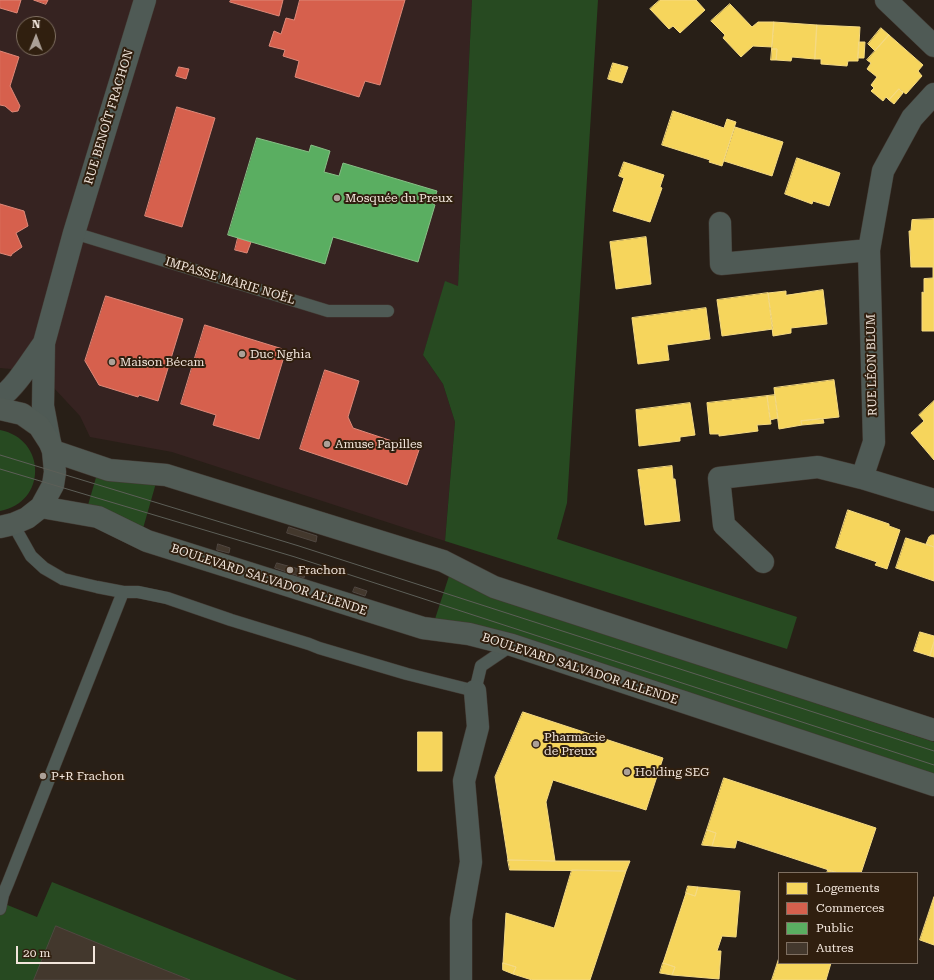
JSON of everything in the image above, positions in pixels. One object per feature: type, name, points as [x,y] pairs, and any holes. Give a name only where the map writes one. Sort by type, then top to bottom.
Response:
[{"type":"street","name":"RUE BENOÎT FRACHON","points":[[44,343],[74,234],[144,0]]},
{"type":"street","points":[[886,0],[934,46]]},
{"type":"street","name":"RUE LÉON BLUM","points":[[862,478],[874,442],[869,250],[883,171],[912,118],[934,94]]},
{"type":"street","points":[[720,223],[721,264],[869,250]]},
{"type":"street","points":[[0,398],[7,393],[44,343]]},
{"type":"street","points":[[6,526],[27,518],[41,507],[53,485],[55,472],[43,406],[44,343]]},
{"type":"street","points":[[0,409],[22,414],[38,426],[51,447],[109,470],[166,475],[443,561],[494,587],[934,730]]},
{"type":"street","points":[[763,562],[724,525],[719,478],[818,467],[862,478],[934,500]]},
{"type":"street","name":"BOULEVARD SALVADOR ALLENDE","points":[[41,507],[98,517],[147,541],[423,628],[469,634],[512,645],[934,785]]},
{"type":"street","points":[[461,980],[461,919],[471,862],[464,781],[478,727],[475,692]]},
{"type":"lane","name":"IMPASSE MARIE NOËL","points":[[74,234],[328,312],[388,311]]},
{"type":"lane","points":[[6,526],[31,556],[44,568],[63,579],[123,592],[138,592],[167,598],[319,648],[475,692],[481,666],[512,645]]},
{"type":"lane","points":[[0,909],[4,881],[123,592]]},
{"type":"shaded area","points":[[0,0],[472,0],[458,287],[446,282],[423,355],[443,384],[455,422],[445,541],[172,452],[90,437],[80,416],[53,387],[11,369],[0,368]]},
{"type":"green space","points":[[472,0],[598,0],[567,503],[557,539],[797,617],[787,649],[445,541],[455,422],[443,384],[423,355],[445,281],[458,286]]},
{"type":"green space","points":[[0,430],[15,436],[26,445],[33,457],[35,471],[33,484],[26,496],[15,506],[0,511]]},
{"type":"green space","points":[[97,474],[156,483],[142,532],[88,505]]},
{"type":"green space","points":[[449,576],[487,595],[934,742],[934,777],[434,622]]},
{"type":"green space","points":[[52,882],[297,980],[0,980],[0,902],[37,917]]},
{"type":"building: Logements","points":[[660,0],[696,0],[705,10],[680,33],[673,26],[669,29],[650,9]]},
{"type":"building: Logements","points":[[730,4],[752,27],[758,22],[774,22],[772,47],[753,46],[741,57],[723,38],[725,35],[711,21]]},
{"type":"building: Logements","points":[[774,22],[817,25],[815,59],[792,57],[791,61],[776,60],[777,49],[772,49]]},
{"type":"building: Logements","points":[[817,25],[860,27],[858,61],[848,61],[847,66],[821,64],[821,59],[815,59]]},
{"type":"building: Logements","points":[[881,28],[889,35],[875,51],[868,44]]},
{"type":"building: Logements","points":[[889,35],[923,65],[918,71],[922,76],[906,94],[899,89],[889,100],[886,97],[883,101],[871,91],[874,88],[871,85],[877,77],[867,69],[871,63],[867,60]]},
{"type":"building: Logements","points":[[859,42],[865,42],[864,58],[858,58]]},
{"type":"building: Logements","points":[[772,49],[777,49],[776,60],[771,60]]},
{"type":"building: Logements","points":[[613,63],[628,67],[622,83],[608,79]]},
{"type":"building: Logements","points":[[899,89],[903,93],[894,104],[889,100]]},
{"type":"building: Logements","points":[[673,111],[724,128],[727,119],[736,122],[722,166],[709,162],[710,160],[662,145]]},
{"type":"building: Logements","points":[[735,127],[783,142],[772,176],[724,161]]},
{"type":"building: Logements","points":[[797,158],[840,173],[829,206],[813,201],[812,204],[785,194]]},
{"type":"building: Logements","points":[[624,162],[664,175],[660,187],[662,188],[650,222],[613,211],[624,178],[619,176]]},
{"type":"building: Logements","points":[[934,219],[933,278],[933,267],[911,267],[909,231],[911,231],[912,220]]},
{"type":"building: Logements","points":[[646,237],[651,284],[616,289],[610,242]]},
{"type":"building: Logements","points":[[934,278],[934,331],[922,331],[922,292],[924,293],[924,279]]},
{"type":"building: Logements","points":[[823,290],[827,324],[791,328],[791,333],[773,336],[768,293],[786,291],[786,295]]},
{"type":"building: Logements","points":[[768,293],[773,329],[722,336],[717,300]]},
{"type":"building: Logements","points":[[706,308],[710,339],[667,345],[669,360],[638,364],[632,318]]},
{"type":"building: Logements","points":[[834,380],[839,417],[801,421],[802,425],[779,429],[774,388]]},
{"type":"building: Logements","points":[[775,395],[778,418],[770,420],[767,396]]},
{"type":"building: Logements","points":[[767,396],[771,424],[757,425],[758,431],[719,436],[719,434],[710,434],[707,403]]},
{"type":"building: Logements","points":[[934,401],[934,460],[911,433],[924,421],[919,415]]},
{"type":"building: Logements","points":[[690,403],[695,435],[680,437],[680,441],[639,446],[636,410]]},
{"type":"building: Logements","points":[[823,419],[824,423],[802,425],[801,421]]},
{"type":"building: Logements","points":[[672,466],[680,521],[645,525],[638,470]]},
{"type":"building: Logements","points":[[848,510],[889,524],[889,526],[900,530],[887,569],[875,565],[877,562],[836,548]]},
{"type":"building: Logements","points":[[934,535],[934,547],[926,544],[929,537]]},
{"type":"building: Logements","points":[[906,538],[934,547],[934,581],[896,568]]},
{"type":"building: Logements","points":[[920,632],[934,636],[930,656],[914,651]]},
{"type":"building: Logements","points":[[934,642],[934,657],[930,656]]},
{"type":"building: Logements","points":[[523,712],[663,758],[646,810],[553,780],[546,802],[555,861],[508,860],[495,777]]},
{"type":"building: Logements","points":[[418,732],[442,732],[442,771],[418,771]]},
{"type":"building: Logements","points":[[724,778],[876,828],[861,872],[835,872],[737,840],[735,848],[712,846],[716,833],[707,830]]},
{"type":"building: Logements","points":[[707,830],[716,833],[712,846],[702,845]]},
{"type":"building: Logements","points":[[508,860],[630,861],[626,871],[510,870]]},
{"type":"building: Logements","points":[[572,870],[626,871],[590,980],[532,980],[513,974],[516,967],[503,963],[506,913],[554,928]]},
{"type":"building: Logements","points":[[688,886],[698,887],[695,896],[686,893]]},
{"type":"building: Logements","points":[[698,887],[740,891],[736,937],[722,936],[717,951],[721,951],[719,979],[672,975],[675,967],[663,963],[686,893],[695,896]]},
{"type":"building: Logements","points":[[934,897],[934,945],[920,940]]},
{"type":"building: Logements","points":[[778,961],[778,964],[831,964],[826,980],[772,980]]},
{"type":"building: Logements","points":[[503,963],[516,967],[513,974],[503,970]]},
{"type":"building: Logements","points":[[663,963],[675,967],[672,975],[660,973]]},
{"type":"building: Commerces","points":[[0,0],[21,0],[17,13],[0,8]]},
{"type":"building: Commerces","points":[[34,0],[48,0],[46,4]]},
{"type":"building: Commerces","points":[[231,0],[283,0],[279,16],[230,2]]},
{"type":"building: Commerces","points":[[300,0],[405,0],[380,85],[365,81],[359,97],[295,77],[299,61],[283,56],[285,50],[269,46],[274,31],[281,34],[286,18],[294,20]]},
{"type":"building: Commerces","points":[[0,51],[19,57],[10,86],[20,106],[18,111],[12,112],[5,106],[0,105]]},
{"type":"building: Commerces","points":[[179,67],[189,69],[186,79],[176,76]]},
{"type":"building: Commerces","points":[[177,107],[215,118],[182,227],[145,216]]},
{"type":"building: Commerces","points":[[0,204],[24,211],[28,226],[16,233],[22,247],[11,256],[0,253]]},
{"type":"building: Commerces","points":[[238,238],[251,242],[247,253],[235,250]]},
{"type":"building: Commerces","points":[[106,296],[183,319],[158,401],[139,395],[138,397],[99,385],[85,361]]},
{"type":"building: Commerces","points":[[205,325],[286,350],[259,439],[213,425],[216,415],[181,404]]},
{"type":"building: Commerces","points":[[325,370],[359,381],[348,417],[353,428],[419,450],[407,485],[300,449]]},
{"type":"building: Public","name":"Mosquée du Preux","points":[[257,138],[309,152],[311,145],[330,151],[324,172],[339,176],[343,163],[437,191],[433,204],[435,205],[418,262],[333,237],[325,264],[228,235]]},
{"type":"building: Autres","name":"Frachon","points":[[289,527],[317,536],[316,542],[287,533]]},
{"type":"building: Autres","points":[[218,544],[230,548],[229,553],[217,550]]},
{"type":"building: Autres","name":"Frachon","points":[[277,563],[306,571],[304,578],[275,568]]},
{"type":"building: Autres","points":[[355,587],[367,591],[365,596],[353,592]]},
{"type":"building: Autres","points":[[56,926],[112,949],[190,980],[34,980]]},
{"type":"tram line","points":[[0,455],[299,546],[934,751]]},
{"type":"tram line","points":[[0,469],[295,557],[934,765]]},
{"type":"place","name":"Mosquée du Preux","points":[[337,198]]},
{"type":"place","name":"Duc Nghia","points":[[242,354]]},
{"type":"place","name":"Maison Bécam","points":[[112,362]]},
{"type":"place","name":"Amuse Papilles","points":[[327,444]]},
{"type":"place","name":"Frachon","points":[[290,570]]},
{"type":"place","name":"Pharmacie de Preux","points":[[536,744]]},
{"type":"place","name":"Holding SEG","points":[[627,772]]},
{"type":"place","name":"P+R Frachon","points":[[43,776]]}]
